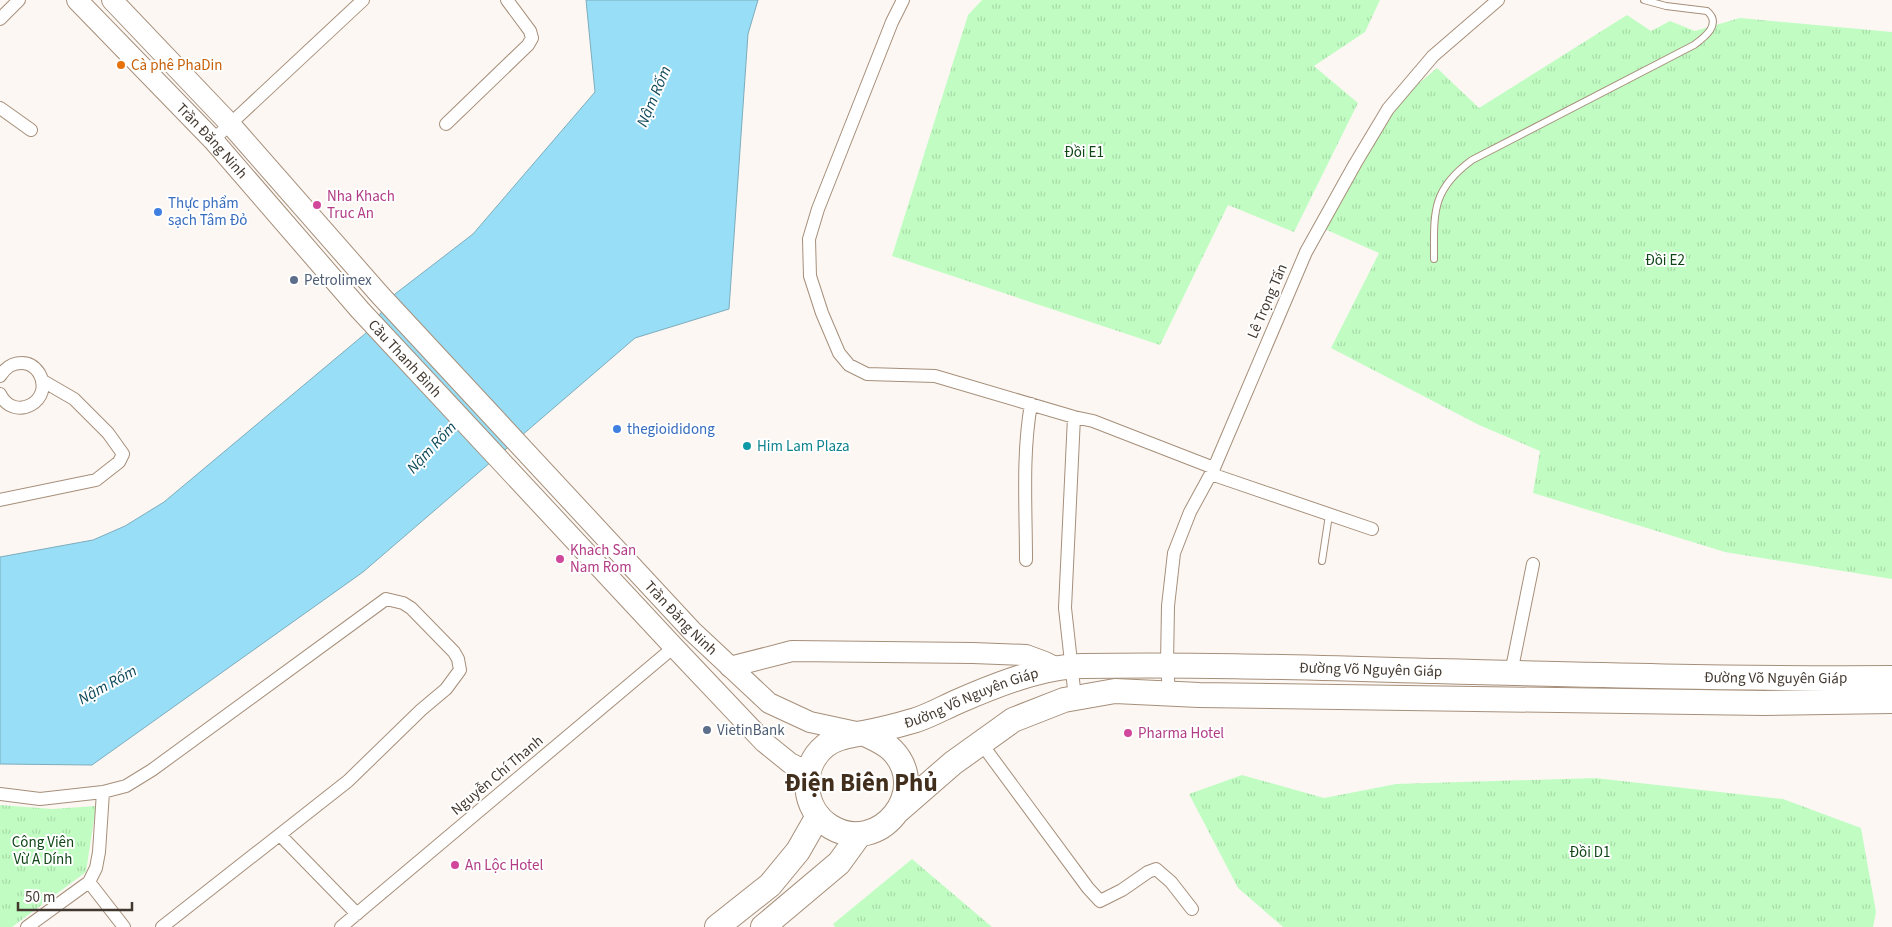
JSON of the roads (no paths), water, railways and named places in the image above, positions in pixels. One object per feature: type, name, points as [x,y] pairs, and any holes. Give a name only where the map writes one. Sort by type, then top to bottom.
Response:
[{"type":"highway","name":"Đường Võ Nguyên Giáp","points":[[863,734],[916,720],[983,691],[1063,667],[1167,664],[1730,678],[1892,678]]},
{"type":"highway","name":"Đường Võ Nguyên Giáp","points":[[899,810],[953,763],[1013,720],[1064,700],[1115,691],[1169,694],[1730,702],[1892,702]]},
{"type":"highway","points":[[863,734],[880,741],[893,751],[902,764],[906,780],[905,796],[899,810],[882,827],[875,831],[860,834],[844,833],[829,826],[818,816],[810,802],[806,787],[808,772],[814,759],[823,747],[836,739],[863,734]]},
{"type":"highway","points":[[717,927],[770,885],[798,851],[818,816]]},
{"type":"highway","points":[[763,927],[839,862],[860,834]]},
{"type":"main road","name":"Trần Đăng Ninh","points":[[77,0],[212,140],[360,310]]},
{"type":"main road","name":"Trần Đăng Ninh","points":[[112,0],[230,124],[380,295]]},
{"type":"main road","name":"Cầu Thanh Bình","points":[[380,295],[529,455]]},
{"type":"main road","name":"Cầu Thanh Bình","points":[[360,310],[512,473]]},
{"type":"main road","name":"Trần Đăng Ninh","points":[[529,455],[692,631],[770,703],[810,722],[863,734]]},
{"type":"main road","name":"Trần Đăng Ninh","points":[[512,473],[764,742],[790,763],[808,772]]},
{"type":"main road","points":[[674,647],[692,631]]},
{"type":"main road","points":[[730,667],[792,650],[1026,655],[1063,667]]},
{"type":"main road","points":[[1730,678],[1730,702]]},
{"type":"street","points":[[0,19],[19,0]]},
{"type":"street","points":[[446,124],[532,38],[530,31],[507,0]]},
{"type":"street","points":[[902,0],[818,209],[809,239],[810,276],[822,313],[839,353],[849,365],[867,374],[935,376],[1093,421],[1212,471],[1372,529]]},
{"type":"street","name":"Lê Trọng Tấn","points":[[1169,694],[1167,664],[1168,606],[1174,553],[1190,512],[1212,471],[1306,252],[1388,109],[1433,56],[1498,0]]},
{"type":"street","points":[[212,140],[360,1]]},
{"type":"street","points":[[0,108],[31,130]]},
{"type":"street","points":[[0,376],[5,368],[16,363],[27,363],[37,370],[42,381],[42,393],[35,402],[25,408],[13,407],[1,399]]},
{"type":"street","points":[[0,500],[96,480],[119,462],[123,454],[108,432],[74,399],[42,381]]},
{"type":"street","points":[[1026,560],[1026,452],[1031,404]]},
{"type":"street","points":[[1074,417],[1063,667],[1075,698]]},
{"type":"street","points":[[1511,673],[1533,564]]},
{"type":"street","points":[[0,794],[40,799],[103,792],[126,786],[152,770],[386,599],[403,602],[411,608],[454,652],[458,659],[460,670],[446,689],[421,710],[348,781],[162,927]]},
{"type":"street","name":"Nguyễn Chí Thanh","points":[[341,927],[674,647]]},
{"type":"street","points":[[981,743],[1082,880],[1100,901],[1156,869],[1170,882],[1192,909]]},
{"type":"street","points":[[27,927],[89,882],[96,868],[99,852],[103,792]]},
{"type":"street","points":[[280,835],[357,914]]},
{"type":"street","points":[[89,882],[124,927]]},
{"type":"lane","points":[[1434,259],[1434,215],[1443,190],[1460,169],[1472,160],[1694,45],[1702,40],[1713,26],[1713,18],[1707,11],[1666,6],[1644,0]]},
{"type":"lane","points":[[1322,561],[1329,515]]},
{"type":"water","name":"Nậm Rốm","points":[[586,0],[758,0],[748,34],[729,309],[635,338],[363,572],[92,765],[0,764],[0,557],[93,540],[125,526],[164,502],[366,333],[395,294],[473,234],[595,92]]},
{"type":"place","name":"Cà phê PhaDin","points":[[121,65]]},
{"type":"place","name":"Nha Khach Truc An","points":[[317,205]]},
{"type":"place","name":"Thực phẩm sạch Tâm Đỏ","points":[[158,212]]},
{"type":"place","name":"Petrolimex","points":[[294,280]]},
{"type":"place","name":"thegioididong","points":[[617,429]]},
{"type":"place","name":"Him Lam Plaza","points":[[747,446]]},
{"type":"place","name":"Khach San Nam Rom","points":[[560,559]]},
{"type":"place","name":"VietinBank","points":[[707,730]]},
{"type":"place","name":"Pharma Hotel","points":[[1128,733]]},
{"type":"place","name":"An Lộc Hotel","points":[[455,865]]},
{"type":"district","name":"Điện Biên Phủ","points":[[861,782]]},
{"type":"park label","name":"Đồi E1","points":[[1084,152]]},
{"type":"park label","name":"Đồi E2","points":[[1665,260]]},
{"type":"park label","name":"Công Viên Vừ A Dính","points":[[43,850]]},
{"type":"park label","name":"Đồi D1","points":[[1590,852]]}]
